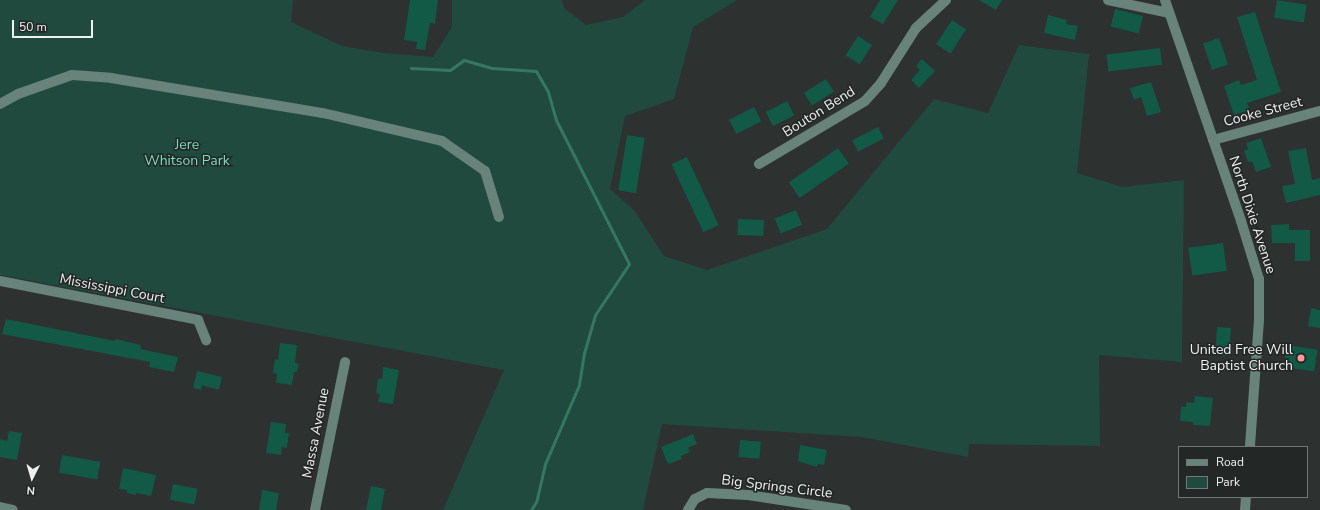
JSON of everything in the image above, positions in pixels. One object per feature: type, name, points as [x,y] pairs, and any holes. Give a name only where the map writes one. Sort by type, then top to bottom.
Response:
[{"type":"street","name":"Bouton Bend","points":[[759,164],[865,101],[881,83],[916,28],[946,0]]},
{"type":"street","points":[[1108,0],[1169,13]]},
{"type":"street","name":"North Dixie Avenue","points":[[1165,0],[1259,279],[1259,320],[1250,446]]},
{"type":"street","points":[[0,104],[18,94],[72,75],[111,78],[324,114],[442,142],[485,171],[499,217]]},
{"type":"street","name":"Cooke Street","points":[[1213,140],[1320,111]]},
{"type":"street","name":"Mississippi Court","points":[[0,281],[198,320],[206,340]]},
{"type":"street","name":"Massa Avenue","points":[[315,510],[345,362]]},
{"type":"street","name":"Big Springs Circle","points":[[688,510],[695,500],[707,493],[748,495],[846,510]]},
{"type":"street","points":[[1245,510],[1246,498]]},
{"type":"street","points":[[0,507],[13,510]]},
{"type":"green space","name":"Jere Whitson Park","points":[[0,0],[293,0],[291,22],[342,46],[384,53],[433,57],[452,27],[452,0],[562,0],[564,8],[586,25],[623,17],[645,0],[737,0],[693,27],[674,99],[625,116],[610,189],[634,210],[664,256],[707,270],[827,229],[934,99],[988,113],[1019,45],[1089,54],[1077,173],[1122,187],[1184,180],[1182,362],[1099,355],[1100,446],[969,444],[968,457],[861,437],[662,424],[643,510],[443,510],[504,370],[0,275]]},
{"type":"building","points":[[410,0],[438,0],[435,24],[430,23],[425,50],[416,49],[417,42],[404,40]]},
{"type":"building","points":[[880,0],[898,0],[883,24],[870,17]]},
{"type":"building","points":[[979,0],[1002,0],[996,10]]},
{"type":"building","points":[[1277,0],[1307,5],[1304,22],[1274,18]]},
{"type":"building","points":[[1115,9],[1143,16],[1139,33],[1111,26]]},
{"type":"building","points":[[1255,12],[1281,92],[1247,103],[1250,110],[1234,115],[1224,86],[1239,80],[1241,85],[1257,80],[1237,17]]},
{"type":"building","points":[[1048,15],[1067,20],[1066,24],[1078,26],[1075,40],[1044,33]]},
{"type":"building","points":[[952,20],[966,29],[950,54],[936,44]]},
{"type":"building","points":[[858,36],[872,45],[860,65],[845,55]]},
{"type":"building","points":[[1219,38],[1228,64],[1212,70],[1203,44]]},
{"type":"building","points":[[1160,48],[1162,65],[1108,71],[1106,55]]},
{"type":"building","points":[[922,59],[935,71],[919,88],[911,80],[920,70],[916,66]]},
{"type":"building","points":[[826,79],[834,92],[812,105],[804,93]]},
{"type":"building","points":[[1151,82],[1161,112],[1147,116],[1141,97],[1134,100],[1130,88]]},
{"type":"building","points":[[787,101],[794,115],[773,126],[766,112]]},
{"type":"building","points":[[754,107],[761,121],[736,134],[729,120]]},
{"type":"building","points":[[878,127],[884,139],[858,152],[852,140]]},
{"type":"building","points":[[627,135],[645,138],[636,193],[618,190]]},
{"type":"building","points":[[1261,138],[1271,167],[1256,172],[1252,161],[1248,162],[1244,151],[1248,149],[1246,143]]},
{"type":"building","points":[[838,148],[849,164],[800,198],[789,182]]},
{"type":"building","points":[[1306,148],[1312,180],[1320,178],[1320,195],[1286,203],[1282,186],[1295,184],[1288,151]]},
{"type":"building","points":[[687,157],[719,225],[703,232],[672,164]]},
{"type":"building","points":[[796,210],[802,225],[781,233],[775,219]]},
{"type":"building","points":[[738,219],[764,220],[763,236],[737,235]]},
{"type":"building","points":[[1289,224],[1289,230],[1310,230],[1310,261],[1295,261],[1295,243],[1272,243],[1271,225]]},
{"type":"building","points":[[1223,243],[1227,271],[1192,276],[1188,248]]},
{"type":"building","points":[[1311,308],[1320,310],[1320,328],[1308,326]]},
{"type":"building","points":[[6,319],[141,345],[140,349],[178,357],[174,372],[149,367],[150,362],[2,334]]},
{"type":"building","points":[[1217,327],[1231,328],[1229,356],[1215,355]]},
{"type":"building","points":[[280,343],[297,345],[295,363],[299,364],[297,372],[294,372],[292,385],[276,383],[277,374],[273,373],[275,359],[278,360]]},
{"type":"building","name":"United Free Will Baptist Church","points":[[1287,345],[1318,350],[1314,372],[1284,367]]},
{"type":"building","points":[[383,367],[399,370],[393,404],[378,402],[380,394],[376,393],[378,379],[382,379]]},
{"type":"building","points":[[197,371],[222,377],[219,390],[202,385],[201,390],[193,388]]},
{"type":"building","points":[[1195,396],[1213,398],[1210,426],[1193,425],[1193,422],[1180,421],[1181,406],[1186,407],[1186,402],[1194,403]]},
{"type":"building","points":[[271,422],[286,424],[285,433],[289,433],[287,448],[282,447],[281,455],[266,453]]},
{"type":"building","points":[[9,431],[22,433],[17,460],[0,457],[0,439],[7,441]]},
{"type":"building","points":[[693,434],[697,444],[688,448],[690,452],[681,456],[682,459],[668,464],[661,447]]},
{"type":"building","points":[[740,440],[761,442],[759,459],[739,457]]},
{"type":"building","points":[[800,445],[827,450],[824,465],[818,464],[817,467],[798,461]]},
{"type":"building","points":[[62,455],[100,462],[97,479],[59,473]]},
{"type":"building","points":[[123,468],[156,475],[151,496],[136,493],[136,495],[127,493],[127,490],[119,489]]},
{"type":"building","points":[[173,484],[198,489],[194,504],[170,500]]},
{"type":"building","points":[[371,486],[385,489],[381,510],[366,510]]},
{"type":"building","points":[[262,490],[279,493],[276,510],[259,510]]},
{"type":"waterway","points":[[411,68],[450,70],[464,60],[492,68],[536,71],[548,92],[556,120],[629,264],[595,315],[584,353],[579,385],[545,464],[536,502],[531,510]]},
{"type":"place","name":"United Free Will Baptist Church","points":[[1301,358]]}]
